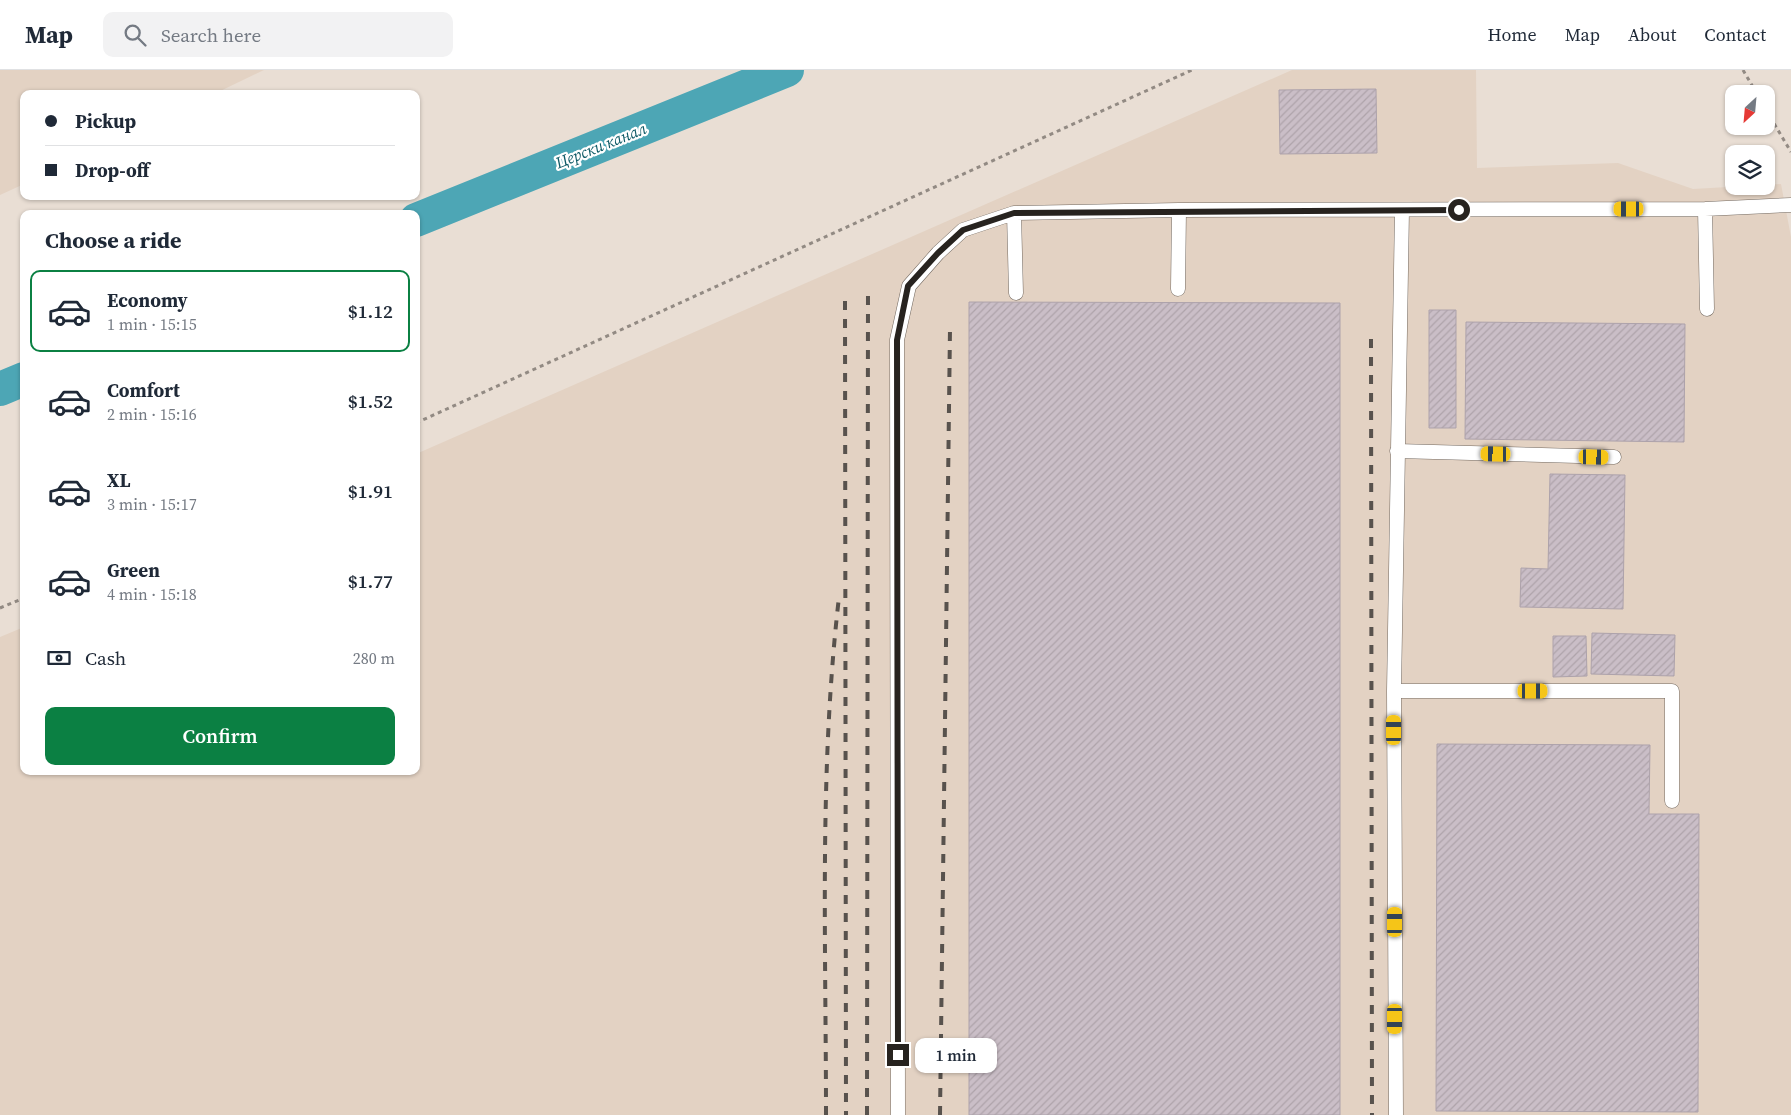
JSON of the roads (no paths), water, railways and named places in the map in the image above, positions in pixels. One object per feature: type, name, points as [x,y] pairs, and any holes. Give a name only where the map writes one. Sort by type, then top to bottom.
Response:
[{"type":"lane","points":[[898,1115],[897,340],[908,286],[938,253],[963,230],[1014,213],[1180,210],[1705,209],[1791,205]]},
{"type":"lane","points":[[1705,209],[1708,308]]},
{"type":"lane","points":[[1178,289],[1180,210]]},
{"type":"lane","points":[[1396,1115],[1394,691],[1402,210]]},
{"type":"lane","points":[[1014,213],[1016,293]]},
{"type":"lane","points":[[1397,451],[1614,457]]},
{"type":"lane","points":[[1394,691],[1672,690],[1672,801]]},
{"type":"waterway","name":"Церски канал","points":[[420,218],[787,70]]},
{"type":"waterway","name":"Церски канал","points":[[0,389],[20,381]]},
{"type":"railway","points":[[867,1115],[868,289]]},
{"type":"railway","points":[[845,301],[846,1115]]},
{"type":"railway","points":[[940,1115],[950,329]]},
{"type":"railway","points":[[1371,339],[1372,1115]]},
{"type":"railway","points":[[826,1115],[826,791],[833,662],[839,597]]}]
